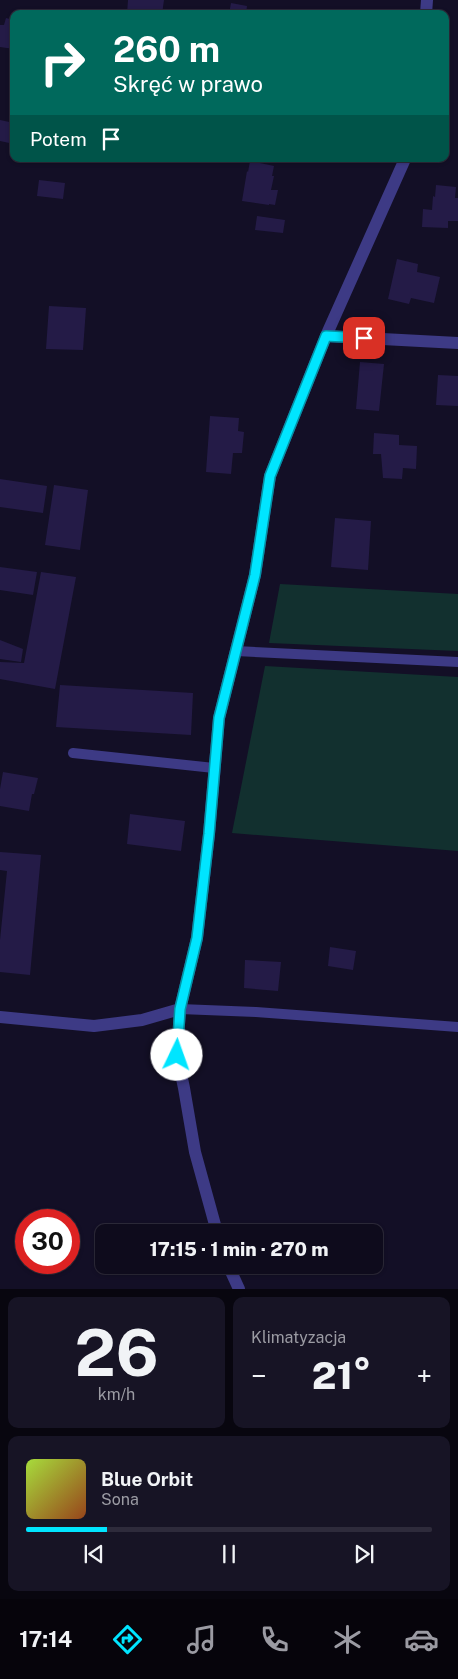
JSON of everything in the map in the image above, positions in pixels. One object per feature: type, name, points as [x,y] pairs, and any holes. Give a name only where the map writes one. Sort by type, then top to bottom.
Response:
[{"type":"street","points":[[216,1224],[195,1152],[177,1055],[180,1009],[197,938],[209,834],[219,718],[255,575],[270,476],[326,336],[404,162]]},
{"type":"street","points":[[326,336],[458,343]]},
{"type":"street","points":[[0,1017],[94,1026],[142,1020],[180,1009]]},
{"type":"street","points":[[232,1274],[239,1289]]},
{"type":"lane","points":[[236,651],[458,662]]},
{"type":"lane","points":[[73,753],[214,768]]},
{"type":"lane","points":[[180,1009],[458,1027]]},
{"type":"green space","points":[[280,584],[458,594],[458,651],[269,643]]},
{"type":"green space","points":[[265,666],[458,677],[458,851],[232,833]]},
{"type":"building","points":[[128,0],[164,0],[163,10],[127,10]]},
{"type":"building","points":[[231,3],[247,6],[246,10],[230,10]]},
{"type":"building","points":[[6,18],[10,19],[10,48],[0,47],[0,25],[4,25]]},
{"type":"building","points":[[0,120],[10,122],[10,143],[0,141]]},
{"type":"building","points":[[250,162],[274,166],[271,190],[278,190],[275,205],[242,201]]},
{"type":"building","points":[[39,180],[65,183],[63,199],[37,196]]},
{"type":"building","points":[[436,185],[456,187],[455,198],[458,198],[458,221],[448,221],[448,228],[422,227],[423,209],[432,210]]},
{"type":"building","points":[[257,216],[285,220],[283,233],[255,230]]},
{"type":"building","points":[[397,259],[418,264],[417,272],[440,277],[434,303],[411,298],[409,304],[388,299]]},
{"type":"building","points":[[49,306],[86,308],[83,350],[46,349]]},
{"type":"building","points":[[360,362],[384,364],[379,411],[356,409]]},
{"type":"building","points":[[438,375],[458,376],[458,406],[436,405]]},
{"type":"building","points":[[210,416],[239,418],[238,431],[244,432],[242,453],[233,453],[231,474],[206,472]]},
{"type":"building","points":[[374,433],[399,435],[399,445],[417,446],[416,469],[403,468],[402,479],[383,478],[381,454],[373,454]]},
{"type":"building","points":[[0,479],[47,486],[43,513],[0,507]]},
{"type":"building","points":[[54,485],[88,490],[80,550],[45,545]]},
{"type":"building","points":[[335,518],[371,521],[368,570],[331,567]]},
{"type":"building","points":[[0,567],[37,572],[33,595],[0,590]]},
{"type":"building","points":[[41,572],[76,577],[55,689],[0,679],[0,662],[24,663]]},
{"type":"building","points":[[0,640],[23,649],[21,662],[0,659]]},
{"type":"building","points":[[60,685],[193,693],[191,735],[56,727]]},
{"type":"building","points":[[3,772],[38,778],[34,794],[32,794],[29,811],[0,806]]},
{"type":"building","points":[[130,814],[185,821],[181,851],[127,844]]},
{"type":"building","points":[[0,852],[41,855],[30,975],[0,972],[0,940],[7,871],[0,870]]},
{"type":"building","points":[[330,947],[356,951],[353,970],[328,966]]},
{"type":"building","points":[[245,960],[281,962],[278,991],[244,988]]},
{"type":"route","points":[[177,1055],[180,1009],[197,938],[209,834],[219,718],[255,575],[270,476],[326,336],[364,338]]}]
